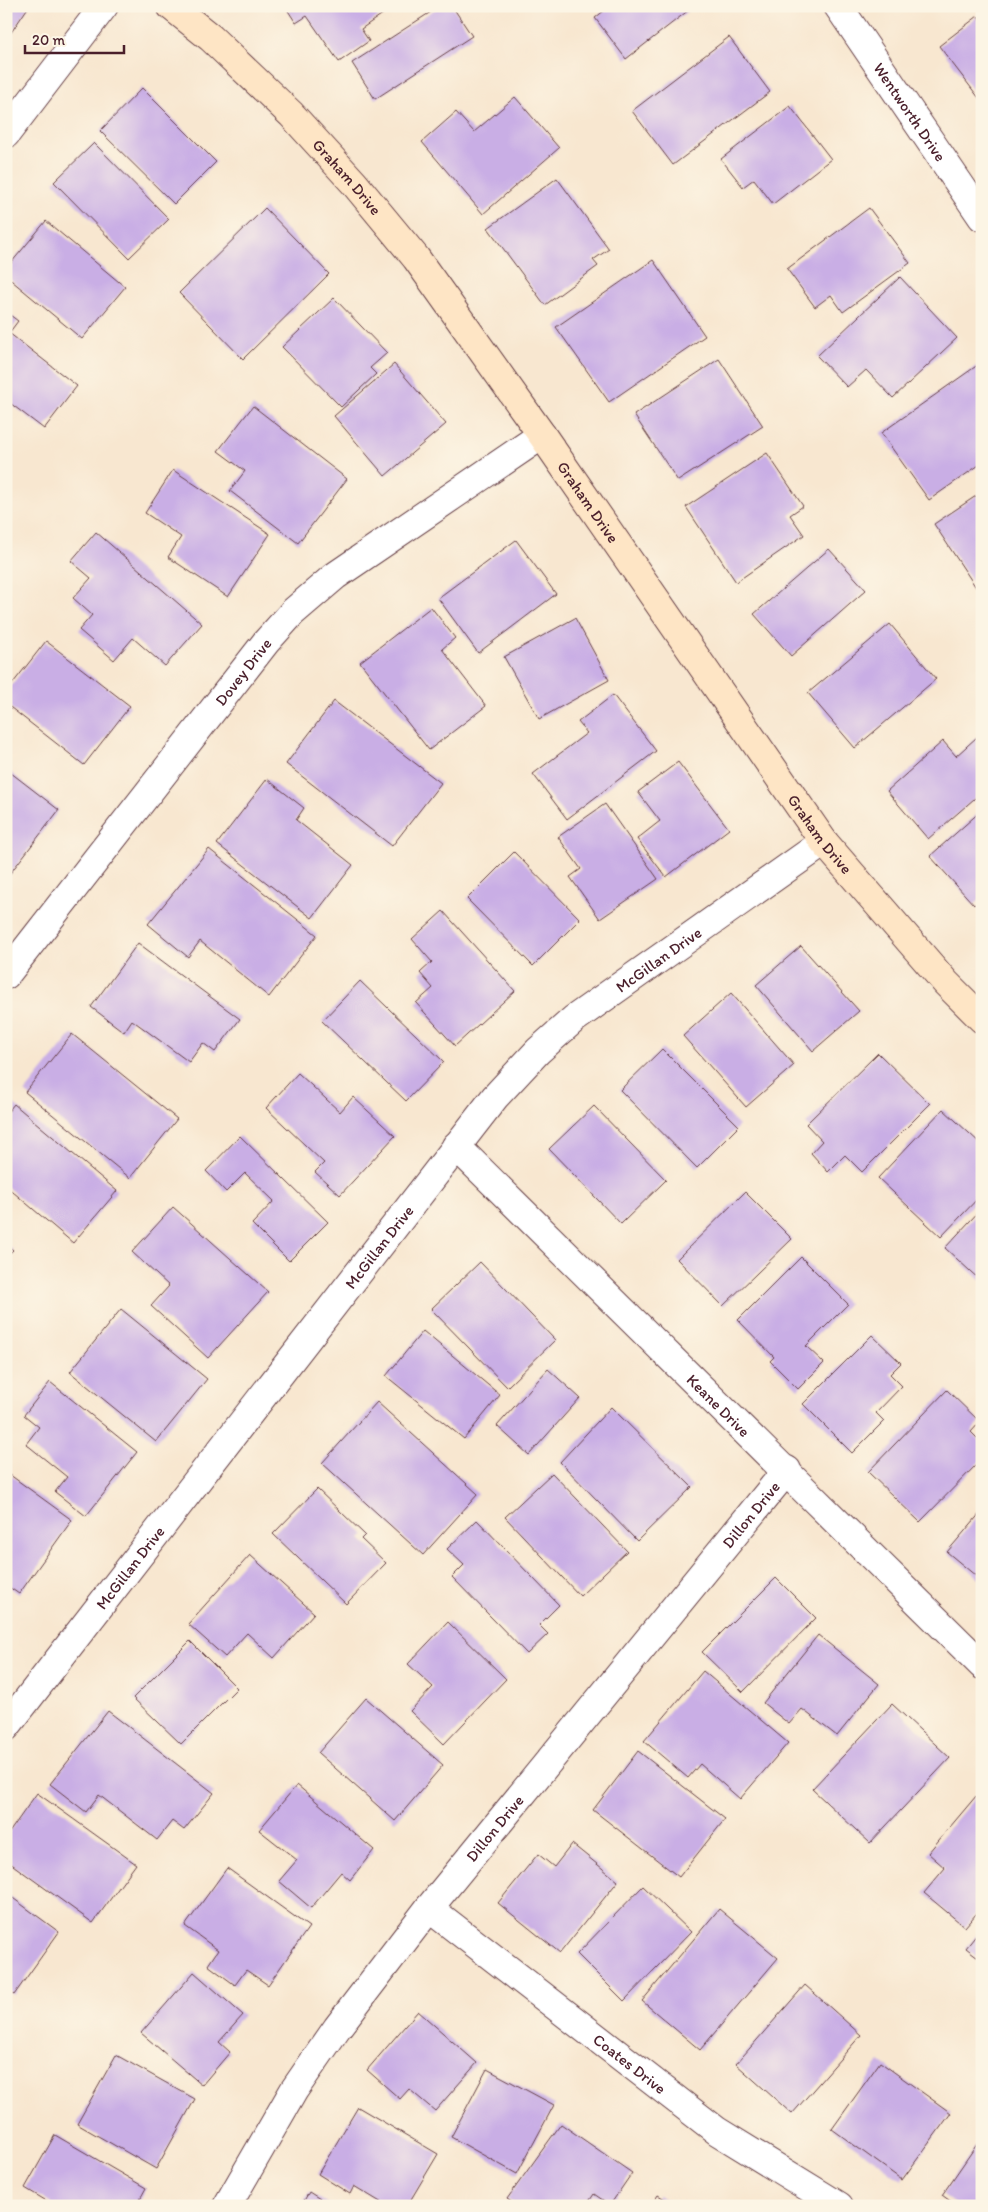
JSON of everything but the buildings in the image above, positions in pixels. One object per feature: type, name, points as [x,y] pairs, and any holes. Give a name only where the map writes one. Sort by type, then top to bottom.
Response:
[{"type":"street","points":[[6,134],[104,6]]},
{"type":"street","name":"Graham Drive","points":[[171,6],[211,38],[291,114],[354,183],[416,258],[542,435],[824,842],[946,983],[982,1019]]},
{"type":"street","name":"Wentworth Drive","points":[[838,6],[982,217]]},
{"type":"street","name":"Dovey Drive","points":[[6,974],[266,642],[294,612],[335,576],[542,435]]},
{"type":"street","name":"McGillan Drive","points":[[6,1727],[495,1097],[538,1051],[574,1019],[824,842]]},
{"type":"street","name":"Keane Drive","points":[[456,1146],[982,1664]]},
{"type":"street","name":"Dillon Drive","points":[[227,2206],[294,2090],[337,2028],[429,1908],[786,1470]]},
{"type":"street","name":"Coates Drive","points":[[429,1908],[717,2131],[839,2206]]}]
